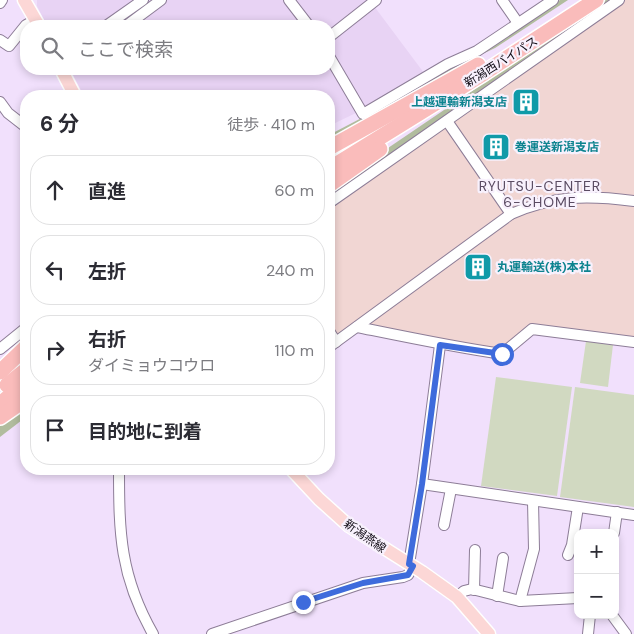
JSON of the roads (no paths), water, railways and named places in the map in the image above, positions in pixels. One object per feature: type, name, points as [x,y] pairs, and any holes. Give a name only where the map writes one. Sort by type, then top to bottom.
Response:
[{"type":"highway","name":"新潟西バイパス","points":[[335,165],[481,69],[578,0]]},
{"type":"highway","name":"新潟西バイパス","points":[[335,154],[596,0]]},
{"type":"highway","points":[[335,145],[481,69]]},
{"type":"highway","points":[[335,180],[481,69]]},
{"type":"highway","points":[[0,372],[20,353]]},
{"type":"highway","points":[[0,391],[20,375]]},
{"type":"highway","points":[[0,404],[20,387]]},
{"type":"highway","points":[[0,417],[20,403]]},
{"type":"main road","points":[[24,0],[35,20]]},
{"type":"main road","points":[[66,75],[72,90]]},
{"type":"main road","name":"新潟燕線","points":[[297,475],[334,514],[375,544],[411,565],[456,597],[489,634]]},
{"type":"street","points":[[115,20],[144,0]]},
{"type":"street","points":[[134,20],[161,0]]},
{"type":"street","points":[[289,0],[304,20]]},
{"type":"street","points":[[335,32],[376,0]]},
{"type":"street","points":[[502,0],[518,23]]},
{"type":"street","points":[[335,66],[363,114],[448,64],[477,51],[553,0]]},
{"type":"street","points":[[335,199],[619,0]]},
{"type":"street","points":[[0,40],[10,46],[20,33]]},
{"type":"street","points":[[0,102],[8,113],[20,123]]},
{"type":"street","points":[[447,121],[511,214]]},
{"type":"street","points":[[335,343],[474,239],[511,214],[541,202],[568,197],[596,196],[634,200]]},
{"type":"street","points":[[358,327],[390,332],[440,345],[502,354],[532,328],[634,342]]},
{"type":"street","points":[[0,349],[20,333]]},
{"type":"street","points":[[212,634],[359,584],[408,575],[411,565],[440,345]]},
{"type":"street","points":[[119,475],[120,539],[123,555],[135,601],[153,634]]},
{"type":"street","points":[[422,484],[634,515]]},
{"type":"street","points":[[444,525],[451,489]]},
{"type":"street","points":[[520,601],[534,549],[533,501]]},
{"type":"street","points":[[568,555],[572,546],[578,507]]},
{"type":"street","points":[[615,529],[617,512]]},
{"type":"street","points":[[474,590],[475,550]]},
{"type":"street","points":[[497,596],[503,558]]},
{"type":"street","points":[[456,597],[464,591],[474,590],[520,601],[574,598]]},
{"type":"street","points":[[588,634],[590,619]]},
{"type":"street","points":[[615,619],[626,634]]},
{"type":"place","name":"上越運輸新潟支店","points":[[526,102]]},
{"type":"place","name":"巻運送新潟支店","points":[[496,147]]},
{"type":"place","name":"丸運輸送(株)本社","points":[[478,267]]},
{"type":"district","name":"RYUTSU-CENTER 6-CHOME","points":[[540,194]]}]
